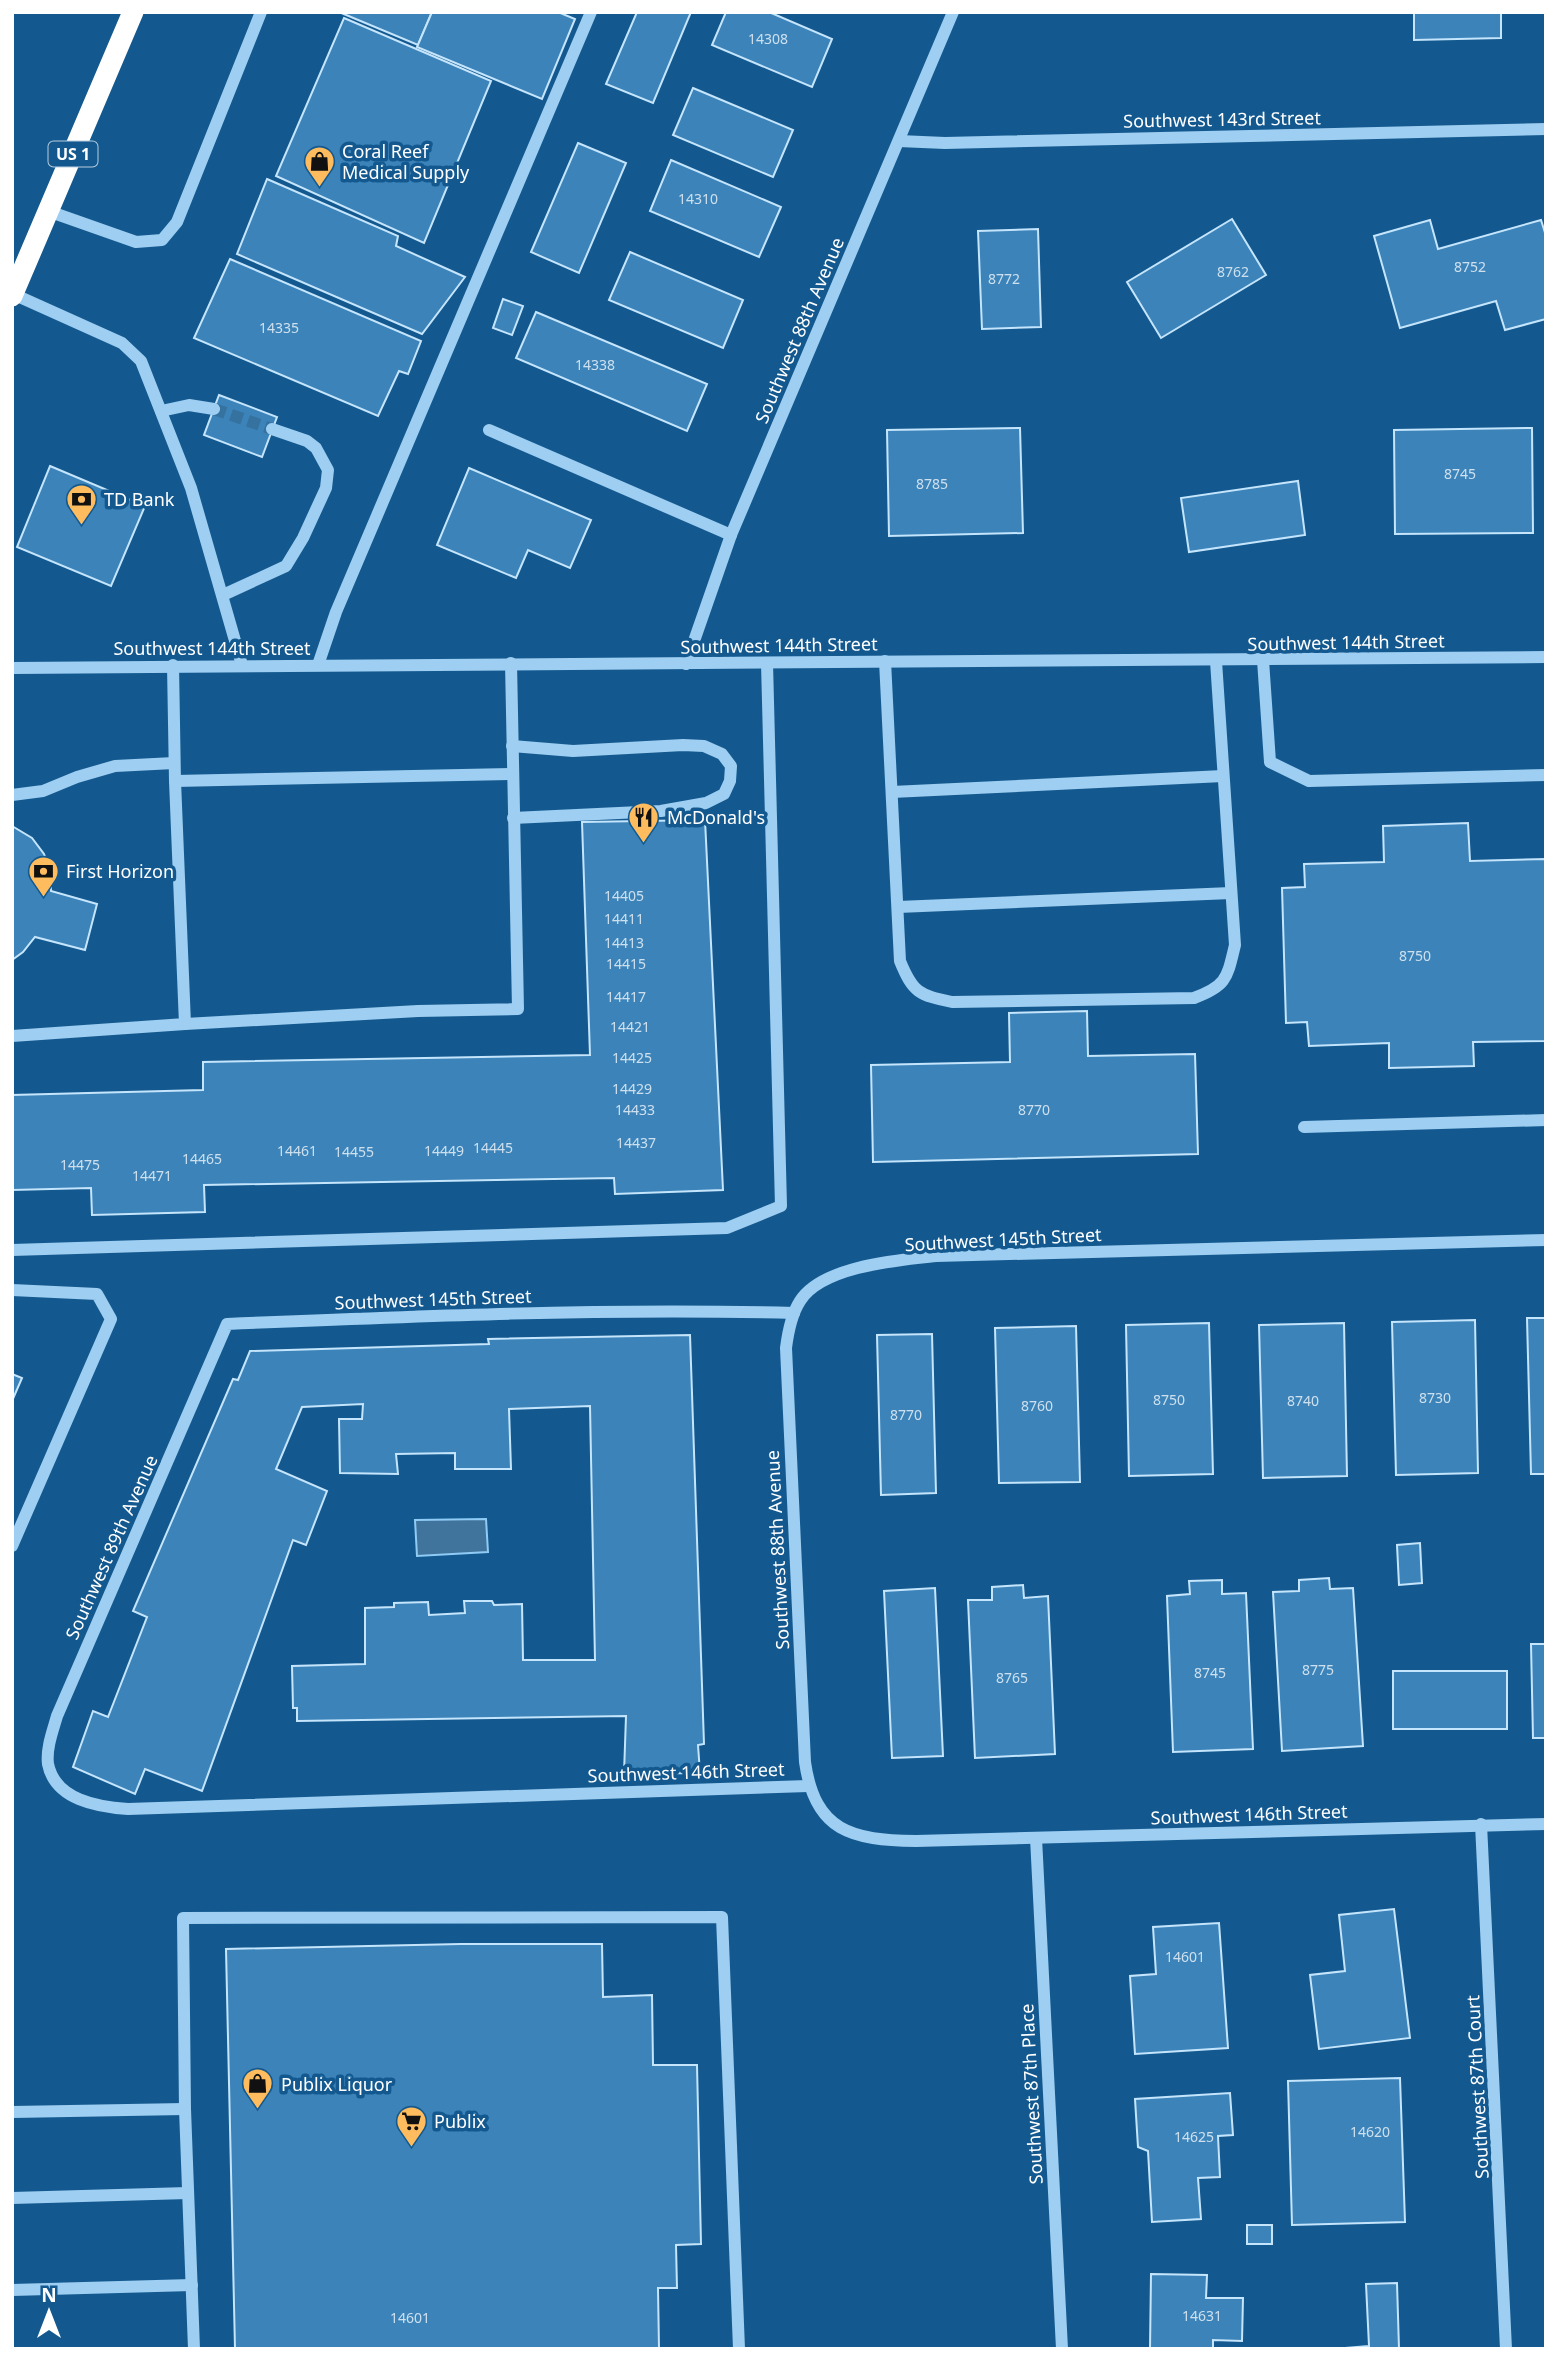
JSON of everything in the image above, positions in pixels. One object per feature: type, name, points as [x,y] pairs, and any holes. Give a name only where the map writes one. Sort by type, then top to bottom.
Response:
[{"type":"highway","name":"US 1","points":[[13,295],[133,12]]},
{"type":"street","points":[[48,211],[136,242],[162,240],[177,222],[261,12]]},
{"type":"street","points":[[318,665],[336,612],[591,12]]},
{"type":"street","name":"Southwest 88th Avenue","points":[[685,664],[731,535],[953,12]]},
{"type":"street","name":"Southwest 143rd Street","points":[[899,141],[944,143],[1546,128]]},
{"type":"street","points":[[13,295],[122,343],[141,361],[191,488],[242,665]]},
{"type":"street","points":[[161,411],[189,405],[214,409]]},
{"type":"street","points":[[223,595],[286,566],[303,538],[326,488],[328,470],[316,448],[307,440],[272,429]]},
{"type":"street","points":[[489,430],[731,535]]},
{"type":"street","name":"Southwest 144th Street","points":[[12,668],[1546,657]]},
{"type":"street","points":[[1263,660],[1270,762],[1309,781],[1546,775]]},
{"type":"street","points":[[885,662],[901,961],[909,983],[925,996],[952,1002],[1194,998],[1215,991],[1228,974],[1235,945],[1216,661]]},
{"type":"street","points":[[12,1036],[418,1011],[518,1009],[510,663]]},
{"type":"street","points":[[12,1250],[727,1228],[781,1206],[767,663]]},
{"type":"street","points":[[173,665],[174,762],[185,1024]]},
{"type":"street","points":[[512,746],[573,751],[704,746],[722,754],[731,766],[730,781],[724,794],[706,803],[662,811],[513,818]]},
{"type":"street","points":[[12,795],[43,791],[115,766],[174,762]]},
{"type":"street","points":[[175,781],[512,774]]},
{"type":"street","points":[[892,792],[1223,776]]},
{"type":"street","points":[[898,907],[1231,893]]},
{"type":"street","points":[[1304,1127],[1546,1120]]},
{"type":"street","name":"Southwest 145th Street","points":[[228,1324],[689,1310],[794,1312],[811,1289],[844,1273],[901,1260],[936,1256],[1546,1240]]},
{"type":"street","points":[[12,1290],[97,1294],[111,1319],[12,1546]]},
{"type":"street","name":"Southwest 88th Avenue","points":[[794,1312],[786,1348],[786,1367],[803,1739],[808,1786]]},
{"type":"street","name":"Southwest 89th Avenue","points":[[60,1787],[48,1764],[48,1751],[57,1716],[228,1324]]},
{"type":"street","name":"Southwest 146th Street","points":[[60,1787],[72,1797],[89,1804],[128,1810],[808,1786],[817,1806],[828,1819],[862,1836],[889,1841],[1546,1824]]},
{"type":"street","name":"Southwest 87th Court","points":[[1481,1824],[1506,2349]]},
{"type":"street","name":"Southwest 87th Place","points":[[1036,1838],[1062,2349]]},
{"type":"street","points":[[194,2349],[185,2109],[183,1918],[722,1917],[739,2349]]},
{"type":"street","points":[[12,2112],[185,2109]]},
{"type":"street","points":[[12,2198],[188,2193]]},
{"type":"street","points":[[12,2290],[192,2285]]},
{"type":"water","points":[[486,1519],[488,1552],[417,1556],[415,1520]]},
{"type":"building","points":[[339,12],[432,12],[418,45]]},
{"type":"building","points":[[432,12],[558,12],[575,19],[542,99],[417,47]]},
{"type":"building","points":[[637,12],[691,12],[653,103],[606,84]]},
{"type":"building","points":[[726,12],[769,12],[832,39],[812,87],[712,45]]},
{"type":"building","points":[[1414,12],[1501,12],[1501,38],[1414,40]]},
{"type":"building","points":[[344,18],[491,81],[424,243],[276,176]]},
{"type":"building","points":[[693,88],[793,130],[773,177],[673,135]]},
{"type":"building","points":[[578,143],[626,163],[579,273],[531,252]]},
{"type":"building","points":[[671,160],[781,207],[759,257],[650,211]]},
{"type":"building","points":[[267,179],[398,236],[396,246],[465,277],[422,334],[237,254]]},
{"type":"building","points":[[1232,219],[1266,275],[1161,338],[1127,282]]},
{"type":"building","points":[[1430,220],[1438,249],[1541,220],[1546,236],[1546,319],[1505,330],[1496,301],[1400,328],[1374,236]]},
{"type":"building","points":[[1038,229],[1041,327],[982,329],[978,231]]},
{"type":"building","points":[[630,252],[743,300],[723,348],[609,300]]},
{"type":"building","points":[[230,259],[421,341],[408,374],[399,371],[378,416],[194,338]]},
{"type":"building","points":[[503,299],[523,306],[512,335],[493,328]]},
{"type":"building","points":[[536,312],[707,384],[687,431],[516,358]]},
{"type":"building","points":[[219,395],[277,417],[262,457],[204,435]]},
{"type":"building","points":[[1020,428],[1023,533],[889,536],[887,430]]},
{"type":"building","points":[[1532,428],[1533,533],[1395,534],[1394,430]]},
{"type":"building","name":"TD Bank","points":[[50,466],[145,506],[111,586],[17,547]]},
{"type":"building","points":[[469,468],[591,520],[570,568],[528,550],[516,578],[437,545]]},
{"type":"building","points":[[1298,481],[1305,535],[1189,552],[1181,498]]},
{"type":"building","points":[[705,820],[723,1190],[615,1194],[614,1178],[204,1185],[205,1212],[92,1215],[91,1188],[12,1190],[12,1095],[203,1090],[203,1062],[590,1055],[582,822]]},
{"type":"building","points":[[1468,823],[1470,861],[1546,859],[1546,1041],[1473,1042],[1474,1066],[1389,1068],[1389,1043],[1309,1046],[1307,1022],[1286,1023],[1282,888],[1305,887],[1304,864],[1384,862],[1383,826]]},
{"type":"building","name":"First Horizon","points":[[12,826],[32,838],[44,854],[50,871],[51,891],[97,904],[85,950],[35,937],[23,952],[12,960]]},
{"type":"building","points":[[1087,1011],[1088,1056],[1195,1054],[1198,1154],[873,1162],[871,1065],[1010,1062],[1009,1013]]},
{"type":"building","points":[[1527,1318],[1546,1318],[1546,1474],[1531,1474]]},
{"type":"building","points":[[1475,1320],[1478,1473],[1396,1475],[1392,1322]]},
{"type":"building","points":[[1209,1323],[1213,1474],[1129,1476],[1126,1325]]},
{"type":"building","points":[[1344,1323],[1347,1476],[1263,1478],[1259,1325]]},
{"type":"building","points":[[1076,1326],[1080,1482],[999,1483],[995,1328]]},
{"type":"building","points":[[932,1334],[936,1493],[881,1495],[877,1335]]},
{"type":"building","points":[[690,1335],[704,1744],[698,1745],[700,1773],[624,1774],[626,1716],[297,1721],[297,1708],[293,1708],[292,1666],[365,1664],[365,1608],[394,1607],[394,1603],[428,1602],[429,1615],[465,1613],[464,1601],[492,1601],[494,1605],[522,1604],[523,1660],[595,1660],[590,1406],[509,1409],[511,1469],[455,1469],[455,1453],[396,1454],[398,1474],[340,1473],[339,1419],[362,1419],[363,1404],[302,1407],[276,1469],[327,1491],[306,1545],[293,1540],[202,1791],[145,1769],[135,1794],[73,1767],[93,1711],[108,1717],[147,1617],[133,1611],[233,1379],[238,1380],[250,1351],[489,1344],[488,1339]]},
{"type":"building","points":[[12,1374],[22,1378],[12,1401]]},
{"type":"building","points":[[1420,1543],[1422,1583],[1399,1585],[1397,1545]]},
{"type":"building","points":[[1329,1578],[1330,1589],[1353,1588],[1363,1746],[1282,1751],[1273,1592],[1299,1591],[1299,1580]]},
{"type":"building","points":[[1222,1580],[1222,1594],[1246,1593],[1253,1749],[1173,1752],[1167,1596],[1190,1594],[1189,1581]]},
{"type":"building","points":[[1023,1585],[1024,1598],[1048,1596],[1055,1754],[975,1758],[968,1600],[992,1600],[992,1587]]},
{"type":"building","points":[[935,1588],[943,1756],[892,1758],[884,1591]]},
{"type":"building","points":[[1531,1644],[1546,1644],[1546,1738],[1533,1738]]},
{"type":"building","points":[[1393,1671],[1507,1671],[1507,1729],[1393,1729]]},
{"type":"building","points":[[1394,1909],[1410,2038],[1319,2049],[1310,1975],[1345,1971],[1339,1915]]},
{"type":"building","points":[[1219,1923],[1228,2048],[1135,2054],[1130,1976],[1156,1974],[1153,1927]]},
{"type":"building","points":[[602,1944],[603,1997],[652,1995],[653,2065],[697,2065],[701,2244],[676,2245],[677,2288],[658,2288],[659,2349],[235,2349],[226,1949]]},
{"type":"building","points":[[1400,2078],[1405,2222],[1292,2225],[1288,2081]]},
{"type":"building","points":[[1230,2093],[1233,2135],[1218,2136],[1220,2177],[1198,2178],[1201,2219],[1152,2222],[1148,2151],[1138,2147],[1135,2099]]},
{"type":"building","points":[[1247,2225],[1272,2225],[1272,2244],[1247,2244]]},
{"type":"building","points":[[1151,2274],[1207,2275],[1206,2298],[1243,2298],[1242,2341],[1213,2340],[1213,2349],[1150,2349]]},
{"type":"building","points":[[1397,2283],[1399,2349],[1333,2349],[1369,2346],[1366,2284]]},
{"type":"tunnel","points":[[214,409],[272,429]]},
{"type":"place","name":"Coral Reef Medical Supply","points":[[319,188]]},
{"type":"place","name":"TD Bank","points":[[81,526]]},
{"type":"place","name":"McDonald's","points":[[644,844]]},
{"type":"place","name":"First Horizon","points":[[43,898]]},
{"type":"place","name":"Publix Liquor","points":[[258,2111]]},
{"type":"place","name":"Publix","points":[[411,2148]]}]
